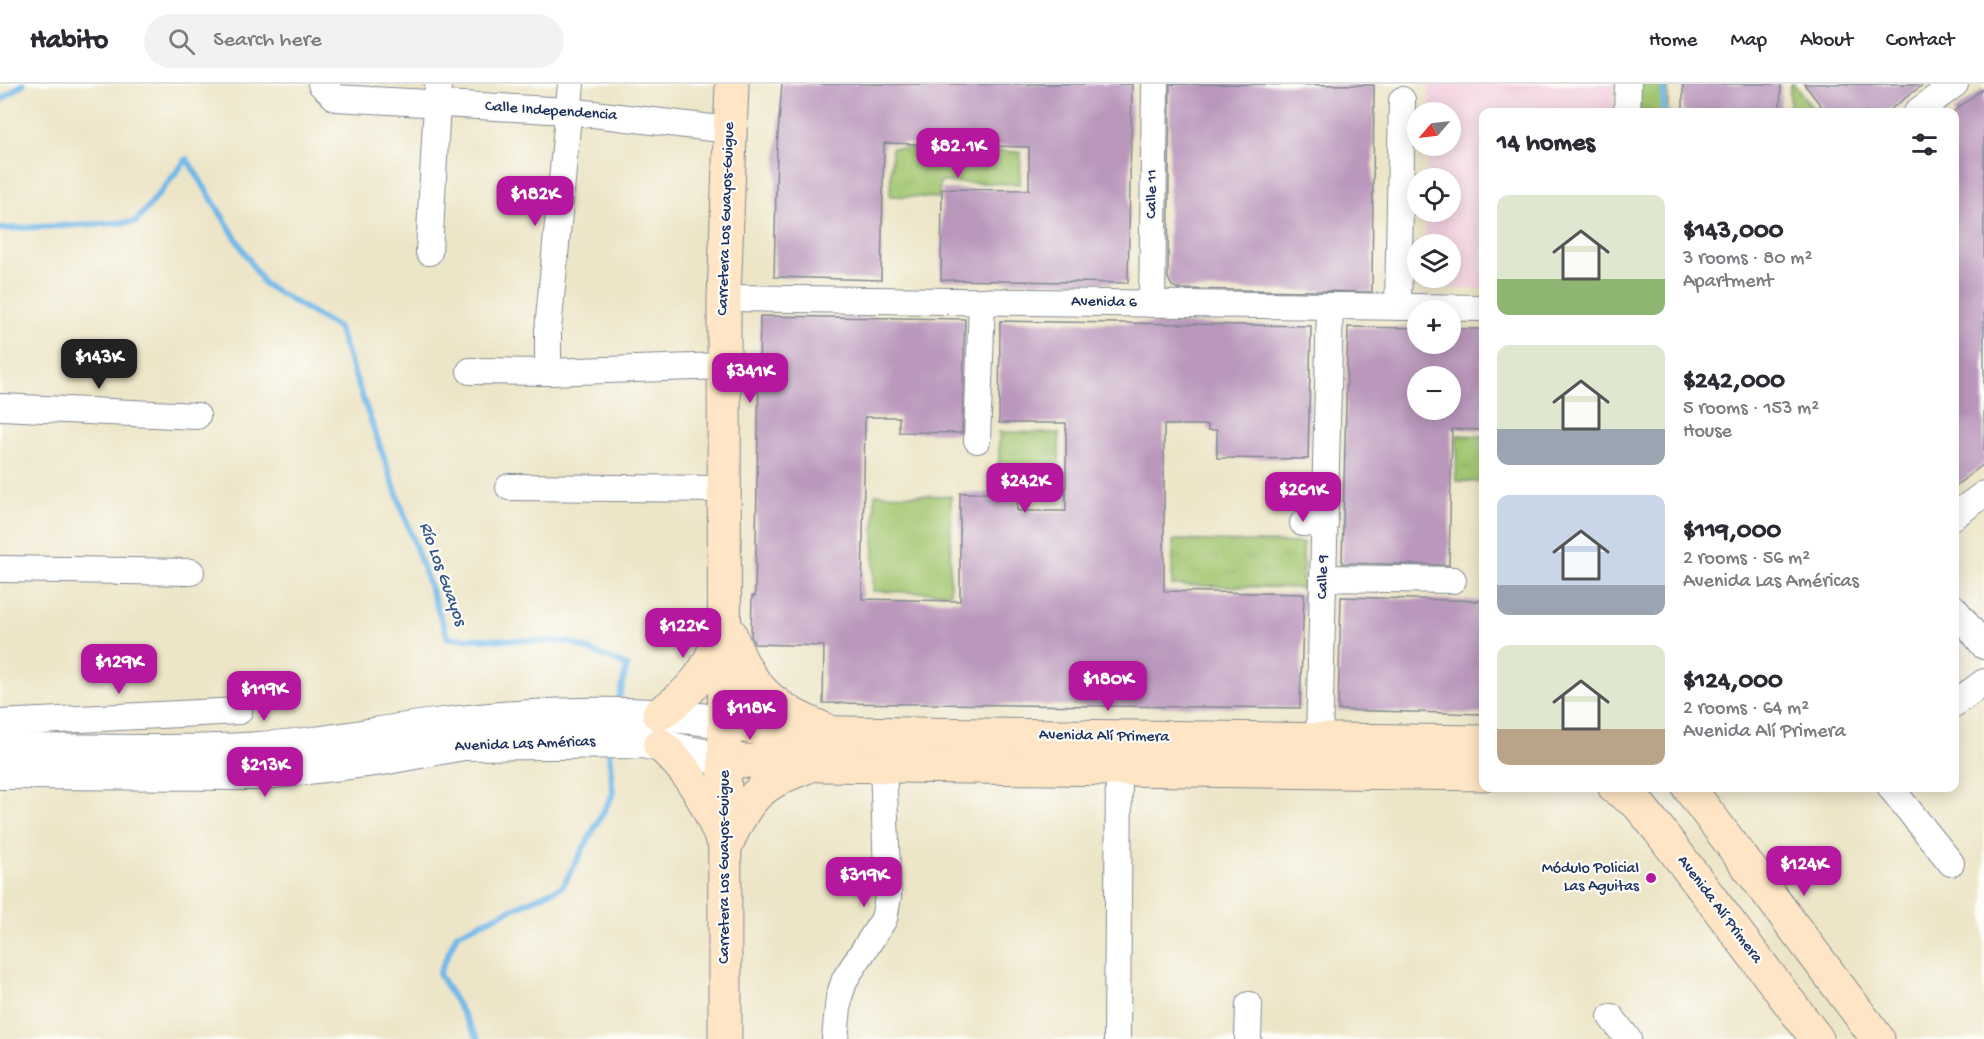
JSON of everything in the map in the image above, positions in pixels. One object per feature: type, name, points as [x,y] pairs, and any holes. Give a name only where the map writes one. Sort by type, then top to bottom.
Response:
[{"type":"main road","name":"Carretera Los Guayos-Guigue","points":[[725,1039],[724,298],[732,84]]},
{"type":"main road","points":[[724,618],[711,661],[699,680],[651,728],[702,794],[725,848]]},
{"type":"main road","points":[[724,618],[744,669],[760,691],[780,708],[804,721],[842,733]]},
{"type":"main road","name":"Avenida Alí Primera","points":[[725,722],[771,732],[1479,742]]},
{"type":"main road","name":"Avenida Alí Primera","points":[[725,760],[822,765],[1479,774]]},
{"type":"main road","points":[[725,848],[742,810],[760,790],[783,776],[822,765]]},
{"type":"main road","name":"Avenida Alí Primera","points":[[1624,792],[1659,830],[1817,1039]]},
{"type":"main road","points":[[1692,792],[1878,1039]]},
{"type":"street","points":[[548,372],[548,330],[571,84]]},
{"type":"street","name":"Calle 11","points":[[1152,304],[1155,84]]},
{"type":"street","points":[[1627,108],[1628,84]]},
{"type":"street","points":[[1922,108],[1955,84]]},
{"type":"street","name":"Calle Independencia","points":[[328,91],[437,94],[729,130]]},
{"type":"street","points":[[429,252],[437,94]]},
{"type":"street","points":[[1398,307],[1401,100]]},
{"type":"street","name":"Avenida 6","points":[[724,298],[913,293],[982,301],[1479,308]]},
{"type":"street","points":[[977,440],[982,301]]},
{"type":"street","name":"Calle 9","points":[[1319,740],[1324,578],[1314,524],[1330,306]]},
{"type":"street","points":[[471,371],[548,372],[724,366]]},
{"type":"street","points":[[0,407],[197,416]]},
{"type":"street","points":[[509,487],[724,489]]},
{"type":"street","points":[[1959,512],[1984,494]]},
{"type":"street","points":[[0,569],[191,572]]},
{"type":"street","points":[[1324,578],[1453,580]]},
{"type":"street","points":[[1959,614],[1984,646]]},
{"type":"street","points":[[1959,700],[1984,682]]},
{"type":"street","points":[[0,723],[239,711]]},
{"type":"street","name":"Avenida Las Américas","points":[[0,750],[228,749],[302,744],[435,725],[528,729],[651,728],[725,722]]},
{"type":"street","name":"Avenida Las Américas","points":[[651,728],[725,760]]},
{"type":"street","name":"Avenida Las Américas","points":[[0,772],[257,774],[382,759],[528,729]]},
{"type":"street","points":[[835,1039],[839,997],[845,979],[884,919],[888,897],[884,766]]},
{"type":"street","points":[[1117,1039],[1119,769]]},
{"type":"street","points":[[1894,792],[1951,863]]},
{"type":"street","points":[[1248,1039],[1249,1005]]},
{"type":"street","points":[[1611,1017],[1628,1039]]},
{"type":"shaded area","points":[[1429,84],[1614,84],[1613,108],[1479,108],[1479,289],[1454,288],[1461,288],[1461,234],[1425,234],[1426,222],[1461,222],[1461,168],[1427,168],[1428,156],[1461,156],[1461,102],[1429,102]]},
{"type":"green space","points":[[1640,84],[1668,84],[1668,108],[1639,108]]},
{"type":"green space","points":[[1790,84],[1794,84],[1812,108],[1790,108]]},
{"type":"green space","points":[[892,148],[1021,152],[1020,184],[940,182],[939,198],[890,196]]},
{"type":"green space","points":[[999,432],[1059,433],[1059,486],[999,485]]},
{"type":"green space","points":[[1457,435],[1479,436],[1479,482],[1456,481]]},
{"type":"green space","points":[[875,494],[951,496],[950,593],[873,591]]},
{"type":"green space","points":[[1173,540],[1303,543],[1303,588],[1172,585]]},
{"type":"building","points":[[782,84],[1132,84],[1128,283],[941,280],[942,189],[1029,190],[1029,147],[884,143],[881,280],[774,277],[777,147]]},
{"type":"building","points":[[1170,84],[1374,85],[1372,292],[1178,289],[1172,286],[1168,278]]},
{"type":"building","points":[[1683,84],[1781,84],[1780,108],[1683,108]]},
{"type":"building","points":[[1804,84],[1924,84],[1892,108],[1823,108]]},
{"type":"building","points":[[1984,88],[1984,464],[1959,483],[1959,108]]},
{"type":"building","points":[[760,316],[965,319],[962,433],[899,432],[899,417],[865,417],[862,599],[960,601],[960,493],[1017,493],[1017,511],[1066,511],[1066,423],[999,423],[1000,321],[1311,326],[1308,459],[1217,458],[1217,430],[1208,430],[1208,425],[1164,425],[1164,591],[1304,594],[1300,708],[823,703],[824,646],[754,644],[751,636],[752,596],[755,596]]},
{"type":"building","points":[[1348,327],[1407,328],[1407,354],[1461,354],[1461,329],[1479,329],[1479,430],[1452,429],[1449,565],[1342,563]]},
{"type":"building","points":[[1341,597],[1479,601],[1479,714],[1338,710]]},
{"type":"waterway","name":"Río Los Guayos","points":[[0,101],[23,84]]},
{"type":"waterway","points":[[1663,108],[1664,84]]},
{"type":"waterway","name":"Río Los Guayos","points":[[0,229],[136,222],[187,159],[264,284],[338,328],[448,638],[570,642],[627,666],[617,706]]},
{"type":"waterway","name":"Río Los Guayos","points":[[478,1039],[439,974],[457,934],[563,886],[613,794],[609,751]]},
{"type":"place","name":"Módulo Policial Las Aguitas","points":[[1651,878]]}]
